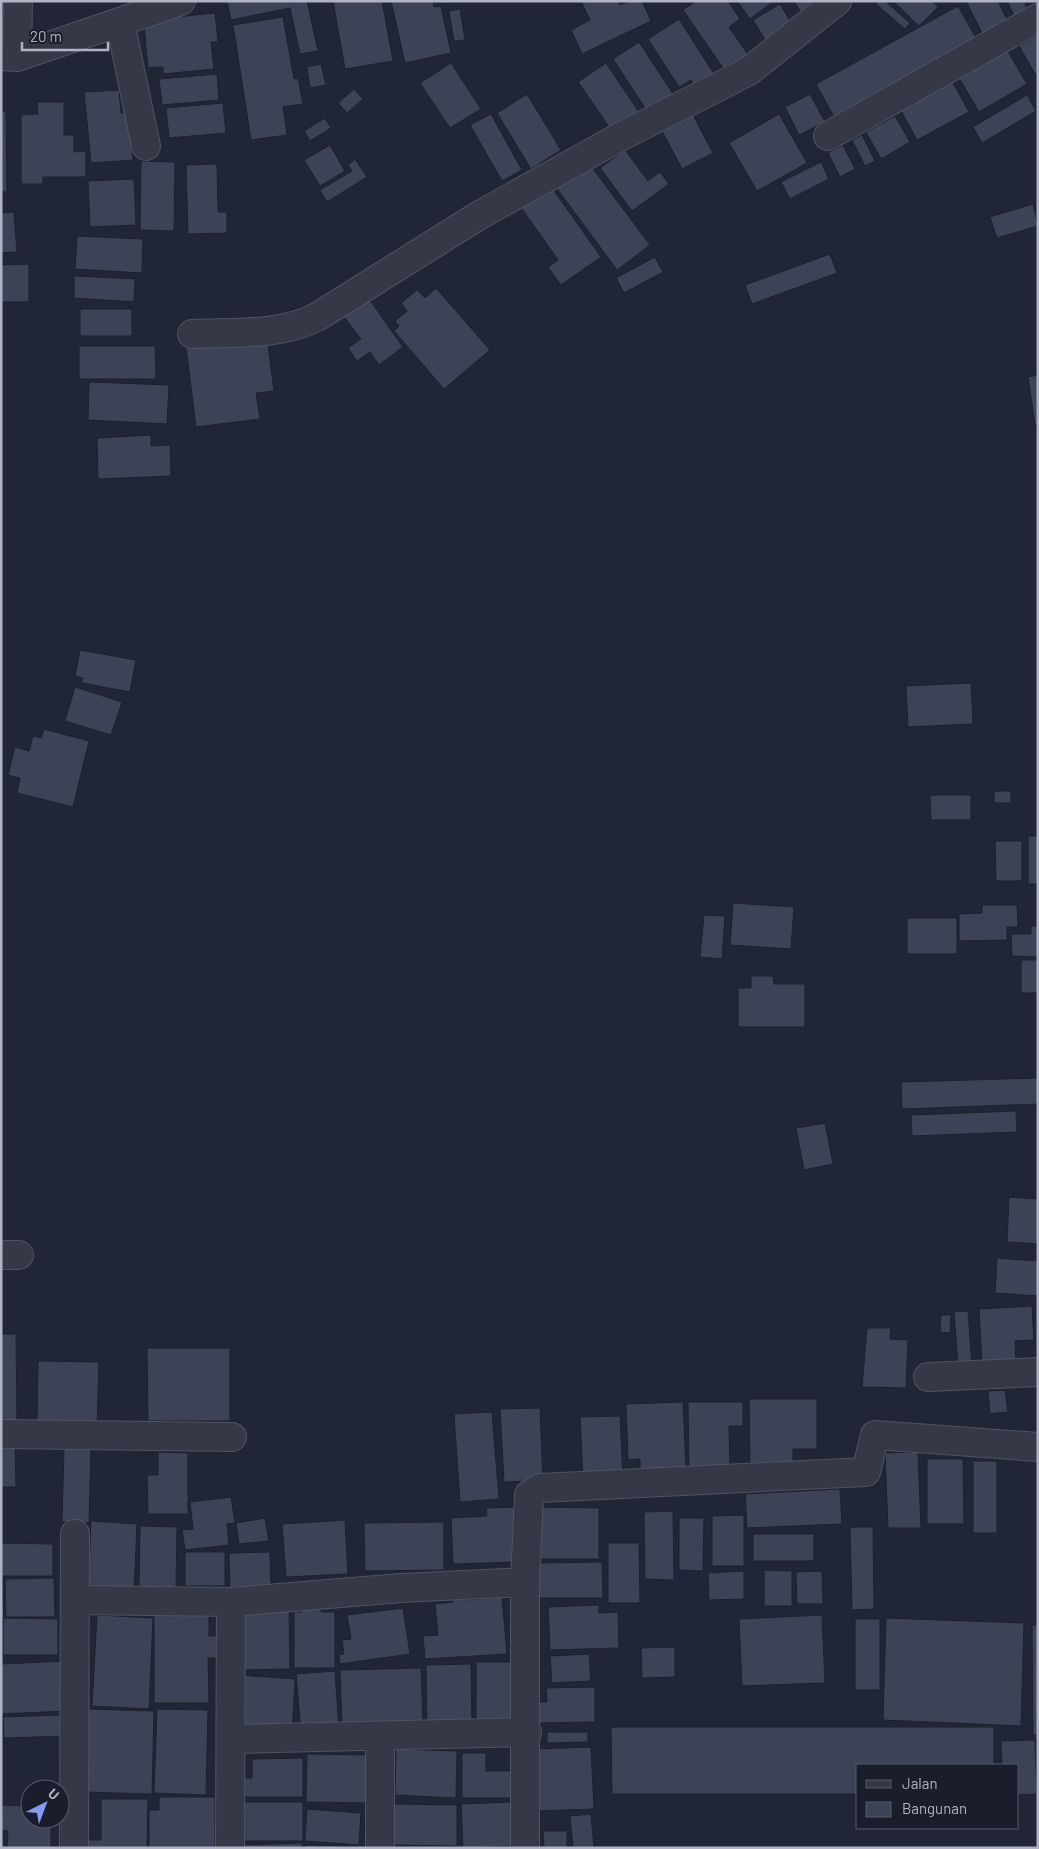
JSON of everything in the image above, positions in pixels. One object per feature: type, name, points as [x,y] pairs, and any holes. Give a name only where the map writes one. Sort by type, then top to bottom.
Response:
[{"type":"street","points":[[18,1],[9,57],[181,1]]},
{"type":"street","points":[[192,334],[284,329],[302,325],[478,216],[616,139],[749,71],[837,1]]},
{"type":"street","points":[[828,136],[1038,18]]},
{"type":"street","points":[[120,22],[146,146]]},
{"type":"street","points":[[928,1378],[1038,1372]]},
{"type":"street","points":[[1,1434],[232,1436]]},
{"type":"street","points":[[525,1848],[527,1732],[525,1582],[529,1495],[540,1488],[866,1472],[875,1435],[1038,1447]]},
{"type":"street","points":[[74,1848],[75,1534]]},
{"type":"street","points":[[75,1600],[231,1602],[401,1588],[525,1582]]},
{"type":"street","points":[[230,1848],[232,1740],[231,1602]]},
{"type":"street","points":[[232,1740],[527,1732]]},
{"type":"street","points":[[380,1736],[380,1848]]},
{"type":"building","points":[[227,1],[307,1],[318,51],[300,54],[290,8],[231,20]]},
{"type":"building","points":[[333,1],[382,1],[393,61],[345,69]]},
{"type":"building","points":[[391,1],[433,1],[434,7],[441,6],[451,53],[405,63]]},
{"type":"building","points":[[581,1],[618,1],[620,5],[629,1],[642,1],[651,21],[582,54],[571,30],[590,20]]},
{"type":"building","points":[[696,1],[728,1],[740,19],[729,27],[749,56],[726,72],[683,10]]},
{"type":"building","points":[[737,1],[774,1],[750,19]]},
{"type":"building","points":[[794,1],[817,1],[801,12]]},
{"type":"building","points":[[877,1],[885,1],[910,23],[905,29],[876,4]]},
{"type":"building","points":[[893,1],[932,1],[938,7],[919,26]]},
{"type":"building","points":[[966,1],[998,1],[1007,20],[982,33]]},
{"type":"building","points":[[1007,1],[1030,1],[1025,4],[1029,12],[1016,19]]},
{"type":"building","points":[[780,4],[796,31],[769,46],[753,20]]},
{"type":"building","points":[[958,6],[977,40],[834,117],[816,84]]},
{"type":"building","points":[[460,9],[465,40],[454,41],[449,11]]},
{"type":"building","points":[[215,13],[218,42],[211,42],[214,69],[163,74],[163,67],[148,68],[144,25],[157,24],[157,19]]},
{"type":"building","points":[[283,17],[294,79],[298,78],[303,104],[283,107],[287,135],[251,140],[233,25]]},
{"type":"building","points":[[679,19],[716,77],[696,89],[691,80],[679,87],[648,39]]},
{"type":"building","points":[[1038,35],[1038,73],[1035,74],[1019,46]]},
{"type":"building","points":[[639,42],[673,94],[647,111],[613,59]]},
{"type":"building","points":[[1006,48],[1027,84],[979,112],[958,76]]},
{"type":"building","points":[[451,63],[481,109],[450,128],[420,83]]},
{"type":"building","points":[[606,63],[639,112],[612,131],[578,82]]},
{"type":"building","points":[[321,64],[326,85],[310,88],[307,67]]},
{"type":"building","points":[[217,74],[219,100],[162,105],[159,79]]},
{"type":"building","points":[[952,81],[969,112],[917,140],[900,109]]},
{"type":"building","points":[[354,89],[363,99],[347,113],[338,103]]},
{"type":"building","points":[[119,90],[121,113],[128,113],[133,160],[91,163],[84,92]]},
{"type":"building","points":[[527,94],[561,150],[531,169],[497,113]]},
{"type":"building","points":[[810,94],[825,122],[799,135],[785,107]]},
{"type":"building","points":[[1027,95],[1036,111],[982,143],[973,127]]},
{"type":"building","points":[[37,102],[64,102],[64,135],[74,135],[74,152],[86,151],[86,177],[43,177],[43,184],[21,184],[21,115],[38,114]]},
{"type":"building","points":[[223,103],[226,133],[169,138],[166,108]]},
{"type":"building","points":[[1,111],[6,111],[7,192],[1,192]]},
{"type":"building","points":[[491,114],[522,170],[502,181],[470,125]]},
{"type":"building","points":[[779,114],[807,163],[757,191],[729,143]]},
{"type":"building","points":[[693,115],[713,153],[682,169],[662,131]]},
{"type":"building","points":[[895,116],[910,142],[881,159],[866,132]]},
{"type":"building","points":[[325,118],[331,128],[310,141],[304,131]]},
{"type":"building","points":[[862,135],[875,161],[865,166],[852,140]]},
{"type":"building","points":[[330,145],[345,171],[320,186],[304,160]]},
{"type":"building","points":[[843,145],[855,169],[840,177],[828,153]]},
{"type":"building","points":[[625,150],[648,181],[660,172],[669,184],[632,211],[600,168]]},
{"type":"building","points":[[355,159],[367,177],[327,202],[320,190],[352,171],[348,165]]},
{"type":"building","points":[[141,161],[175,162],[174,231],[140,230]]},
{"type":"building","points":[[588,162],[650,245],[617,270],[555,186]]},
{"type":"building","points":[[821,162],[829,179],[790,199],[781,182]]},
{"type":"building","points":[[217,164],[218,212],[227,212],[227,233],[188,234],[186,165]]},
{"type":"building","points":[[134,179],[136,225],[90,227],[88,181]]},
{"type":"building","points":[[550,185],[601,257],[561,285],[548,267],[558,260],[520,206]]},
{"type":"building","points":[[1033,204],[1038,226],[997,238],[990,217]]},
{"type":"building","points":[[14,212],[17,252],[1,253],[1,213]]},
{"type":"building","points":[[77,236],[143,239],[142,273],[75,269]]},
{"type":"building","points":[[830,254],[837,273],[752,304],[745,285]]},
{"type":"building","points":[[655,257],[663,272],[624,293],[616,278]]},
{"type":"building","points":[[29,264],[29,302],[1,302],[1,265]]},
{"type":"building","points":[[74,276],[135,279],[134,302],[74,298]]},
{"type":"building","points":[[436,288],[490,350],[444,389],[394,331],[399,326],[395,321],[407,311],[401,303],[417,290],[425,298]]},
{"type":"building","points":[[367,296],[403,347],[379,365],[370,352],[357,361],[348,348],[361,339],[342,314]]},
{"type":"building","points":[[80,309],[132,309],[132,336],[80,336]]},
{"type":"building","points":[[267,338],[274,391],[256,393],[260,419],[196,427],[186,347]]},
{"type":"building","points":[[79,346],[155,346],[156,379],[79,379]]},
{"type":"building","points":[[1038,375],[1038,424],[1035,425],[1028,377]]},
{"type":"building","points":[[89,382],[169,385],[167,424],[88,420]]},
{"type":"building","points":[[151,435],[151,446],[170,445],[171,476],[98,479],[97,438]]},
{"type":"building","points":[[80,650],[136,660],[130,692],[82,683],[83,678],[75,676]]},
{"type":"building","points":[[971,683],[973,724],[908,727],[906,686]]},
{"type":"building","points":[[75,687],[122,702],[111,735],[65,721]]},
{"type":"building","points":[[44,729],[89,741],[73,807],[17,793],[20,778],[8,775],[15,747],[29,751],[33,736],[41,738]]},
{"type":"building","points":[[994,791],[1011,791],[1011,803],[994,803]]},
{"type":"building","points":[[930,795],[971,795],[971,820],[931,820]]},
{"type":"building","points":[[1028,836],[1038,836],[1038,884],[1028,884]]},
{"type":"building","points":[[995,841],[1022,841],[1022,881],[996,881]]},
{"type":"building","points":[[733,903],[794,907],[791,949],[730,945]]},
{"type":"building","points":[[982,905],[1017,905],[1018,927],[1007,927],[1007,940],[959,941],[959,914],[982,913]]},
{"type":"building","points":[[704,915],[725,916],[722,959],[700,957]]},
{"type":"building","points":[[907,918],[957,918],[957,954],[907,954]]},
{"type":"building","points":[[1031,926],[1038,926],[1038,957],[1012,956],[1011,934],[1031,934]]},
{"type":"building","points":[[1021,960],[1038,960],[1038,993],[1021,993]]},
{"type":"building","points":[[751,976],[773,976],[774,984],[805,984],[805,1027],[738,1027],[738,988],[751,988]]},
{"type":"building","points":[[1038,1078],[1038,1104],[902,1109],[901,1082]]},
{"type":"building","points":[[1016,1111],[1017,1132],[912,1136],[911,1115]]},
{"type":"building","points":[[825,1123],[833,1164],[804,1170],[796,1128]]},
{"type":"building","points":[[1009,1197],[1038,1199],[1038,1244],[1007,1242]]},
{"type":"building","points":[[997,1258],[1038,1261],[1038,1296],[995,1293]]},
{"type":"building","points":[[1032,1306],[1034,1340],[1015,1341],[1016,1363],[982,1365],[979,1309]]},
{"type":"building","points":[[968,1311],[972,1366],[958,1367],[954,1312]]},
{"type":"building","points":[[941,1315],[951,1315],[950,1333],[940,1332]]},
{"type":"building","points":[[867,1328],[891,1328],[890,1339],[908,1340],[906,1388],[862,1387]]},
{"type":"building","points":[[1,1334],[16,1334],[17,1421],[1,1421]]},
{"type":"building","points":[[147,1348],[230,1348],[230,1421],[148,1421]]},
{"type":"building","points":[[38,1361],[99,1362],[97,1426],[37,1424]]},
{"type":"building","points":[[1005,1390],[1008,1412],[990,1414],[988,1391]]},
{"type":"building","points":[[749,1399],[817,1399],[817,1449],[793,1449],[793,1464],[750,1464]]},
{"type":"building","points":[[683,1402],[686,1468],[640,1479],[640,1459],[628,1460],[626,1404]]},
{"type":"building","points":[[688,1402],[743,1402],[743,1426],[729,1426],[730,1473],[689,1473]]},
{"type":"building","points":[[540,1408],[543,1481],[504,1482],[500,1409]]},
{"type":"building","points":[[492,1412],[499,1499],[460,1502],[454,1414]]},
{"type":"building","points":[[620,1416],[623,1478],[583,1479],[580,1417]]},
{"type":"building","points":[[1,1447],[15,1447],[16,1487],[1,1487]]},
{"type":"building","points":[[64,1447],[91,1448],[89,1523],[62,1522]]},
{"type":"building","points":[[158,1452],[188,1453],[188,1514],[148,1514],[147,1475],[158,1475]]},
{"type":"building","points":[[918,1452],[921,1528],[888,1528],[885,1453]]},
{"type":"building","points":[[927,1459],[963,1459],[964,1524],[927,1524]]},
{"type":"building","points":[[973,1461],[997,1461],[997,1533],[973,1533]]},
{"type":"building","points":[[840,1489],[842,1524],[747,1528],[745,1494]]},
{"type":"building","points":[[231,1497],[235,1523],[227,1524],[229,1545],[185,1550],[182,1530],[193,1529],[190,1502]]},
{"type":"building","points":[[518,1507],[521,1562],[453,1564],[451,1518],[487,1516],[486,1508]]},
{"type":"building","points":[[535,1507],[599,1508],[599,1559],[535,1559]]},
{"type":"building","points":[[673,1511],[674,1580],[645,1579],[644,1512]]},
{"type":"building","points":[[744,1515],[744,1566],[712,1566],[712,1516]]},
{"type":"building","points":[[265,1518],[269,1541],[239,1544],[236,1523]]},
{"type":"building","points":[[679,1518],[704,1518],[703,1571],[679,1570]]},
{"type":"building","points":[[345,1520],[348,1574],[286,1577],[282,1524]]},
{"type":"building","points":[[91,1521],[137,1524],[134,1595],[88,1592]]},
{"type":"building","points":[[444,1522],[444,1570],[365,1571],[364,1523]]},
{"type":"building","points":[[140,1526],[177,1527],[176,1588],[139,1587]]},
{"type":"building","points":[[850,1527],[873,1527],[874,1609],[852,1610]]},
{"type":"building","points":[[753,1534],[814,1534],[814,1561],[753,1561]]},
{"type":"building","points":[[1,1543],[53,1544],[53,1576],[1,1576]]},
{"type":"building","points":[[608,1543],[639,1543],[640,1603],[608,1603]]},
{"type":"building","points":[[185,1552],[225,1552],[225,1586],[185,1586]]},
{"type":"building","points":[[270,1552],[271,1588],[230,1589],[229,1553]]},
{"type":"building","points":[[602,1562],[603,1598],[537,1598],[536,1563]]},
{"type":"building","points":[[764,1570],[792,1571],[792,1606],[764,1606]]},
{"type":"building","points":[[744,1571],[744,1599],[709,1600],[708,1573]]},
{"type":"building","points":[[822,1571],[823,1604],[797,1604],[796,1572]]},
{"type":"building","points":[[1,1578],[4,1618],[1,1618]]},
{"type":"building","points":[[54,1578],[55,1617],[6,1617],[5,1579]]},
{"type":"building","points":[[464,1592],[465,1600],[502,1597],[507,1654],[425,1659],[423,1636],[438,1635],[435,1604],[453,1602],[452,1593]]},
{"type":"building","points":[[599,1605],[599,1613],[618,1612],[619,1648],[550,1650],[548,1607]]},
{"type":"building","points":[[302,1607],[321,1607],[321,1612],[335,1612],[335,1668],[294,1668],[294,1612],[302,1612]]},
{"type":"building","points":[[243,1608],[289,1608],[290,1669],[244,1670]]},
{"type":"building","points":[[403,1608],[410,1654],[340,1664],[339,1655],[344,1654],[342,1640],[351,1639],[347,1615]]},
{"type":"building","points":[[154,1610],[209,1611],[209,1636],[218,1636],[218,1658],[208,1658],[209,1703],[154,1703]]},
{"type":"building","points":[[97,1615],[153,1618],[149,1709],[92,1706]]},
{"type":"building","points":[[822,1615],[825,1683],[742,1686],[739,1619]]},
{"type":"building","points":[[3,1618],[58,1619],[58,1655],[3,1655]]},
{"type":"building","points":[[886,1618],[1024,1623],[1021,1726],[883,1720]]},
{"type":"building","points":[[855,1619],[880,1619],[880,1690],[855,1690]]},
{"type":"building","points":[[1032,1625],[1038,1625],[1038,1735],[1033,1735]]},
{"type":"building","points":[[675,1647],[675,1677],[642,1678],[641,1648]]},
{"type":"building","points":[[589,1654],[591,1681],[552,1683],[550,1656]]},
{"type":"building","points":[[64,1661],[67,1711],[1,1714],[1,1664]]},
{"type":"building","points":[[476,1662],[513,1662],[513,1726],[476,1726]]},
{"type":"building","points":[[471,1664],[472,1728],[427,1729],[426,1665]]},
{"type":"building","points":[[421,1668],[423,1723],[342,1725],[340,1670]]},
{"type":"building","points":[[335,1671],[339,1731],[301,1733],[296,1674]]},
{"type":"building","points":[[240,1675],[295,1679],[292,1736],[237,1732]]},
{"type":"building","points":[[595,1687],[595,1722],[537,1723],[537,1702],[547,1702],[546,1688]]},
{"type":"building","points":[[87,1709],[154,1711],[152,1794],[85,1792]]},
{"type":"building","points":[[157,1709],[208,1710],[206,1795],[154,1793]]},
{"type":"building","points":[[63,1715],[64,1736],[4,1738],[3,1717]]},
{"type":"building","points":[[611,1727],[994,1727],[994,1764],[856,1764],[856,1794],[612,1794]]},
{"type":"building","points":[[547,1732],[588,1732],[588,1742],[547,1743]]},
{"type":"building","points":[[1035,1740],[1037,1794],[1019,1795],[1019,1764],[1002,1764],[1001,1741]]},
{"type":"building","points":[[591,1747],[594,1809],[538,1811],[535,1749]]},
{"type":"building","points":[[396,1749],[457,1751],[456,1798],[395,1795]]},
{"type":"building","points":[[462,1753],[486,1753],[486,1771],[516,1771],[515,1798],[462,1798]]},
{"type":"building","points":[[307,1754],[370,1755],[369,1803],[306,1802]]},
{"type":"building","points":[[303,1758],[303,1797],[244,1797],[243,1778],[252,1778],[252,1759]]},
{"type":"building","points":[[159,1797],[215,1797],[215,1848],[149,1848],[149,1810],[159,1810]]},
{"type":"building","points":[[101,1799],[148,1799],[147,1848],[88,1848],[88,1840],[101,1840]]},
{"type":"building","points":[[238,1802],[303,1802],[303,1841],[239,1841]]},
{"type":"building","points":[[513,1802],[515,1846],[463,1848],[461,1804]]},
{"type":"building","points":[[393,1804],[457,1805],[457,1846],[393,1845]]},
{"type":"building","points":[[2,1805],[20,1806],[20,1829],[51,1829],[51,1848],[7,1848],[8,1831],[1,1830]]},
{"type":"building","points":[[307,1809],[361,1813],[359,1845],[305,1841]]},
{"type":"building","points":[[591,1814],[594,1848],[573,1848],[570,1816]]},
{"type":"building","points":[[543,1831],[567,1831],[567,1848],[544,1848]]},
{"type":"building","points":[[302,1843],[302,1848],[239,1848],[239,1845]]},
{"type":"building","points":[[305,1845],[362,1847],[362,1848],[305,1848]]}]
